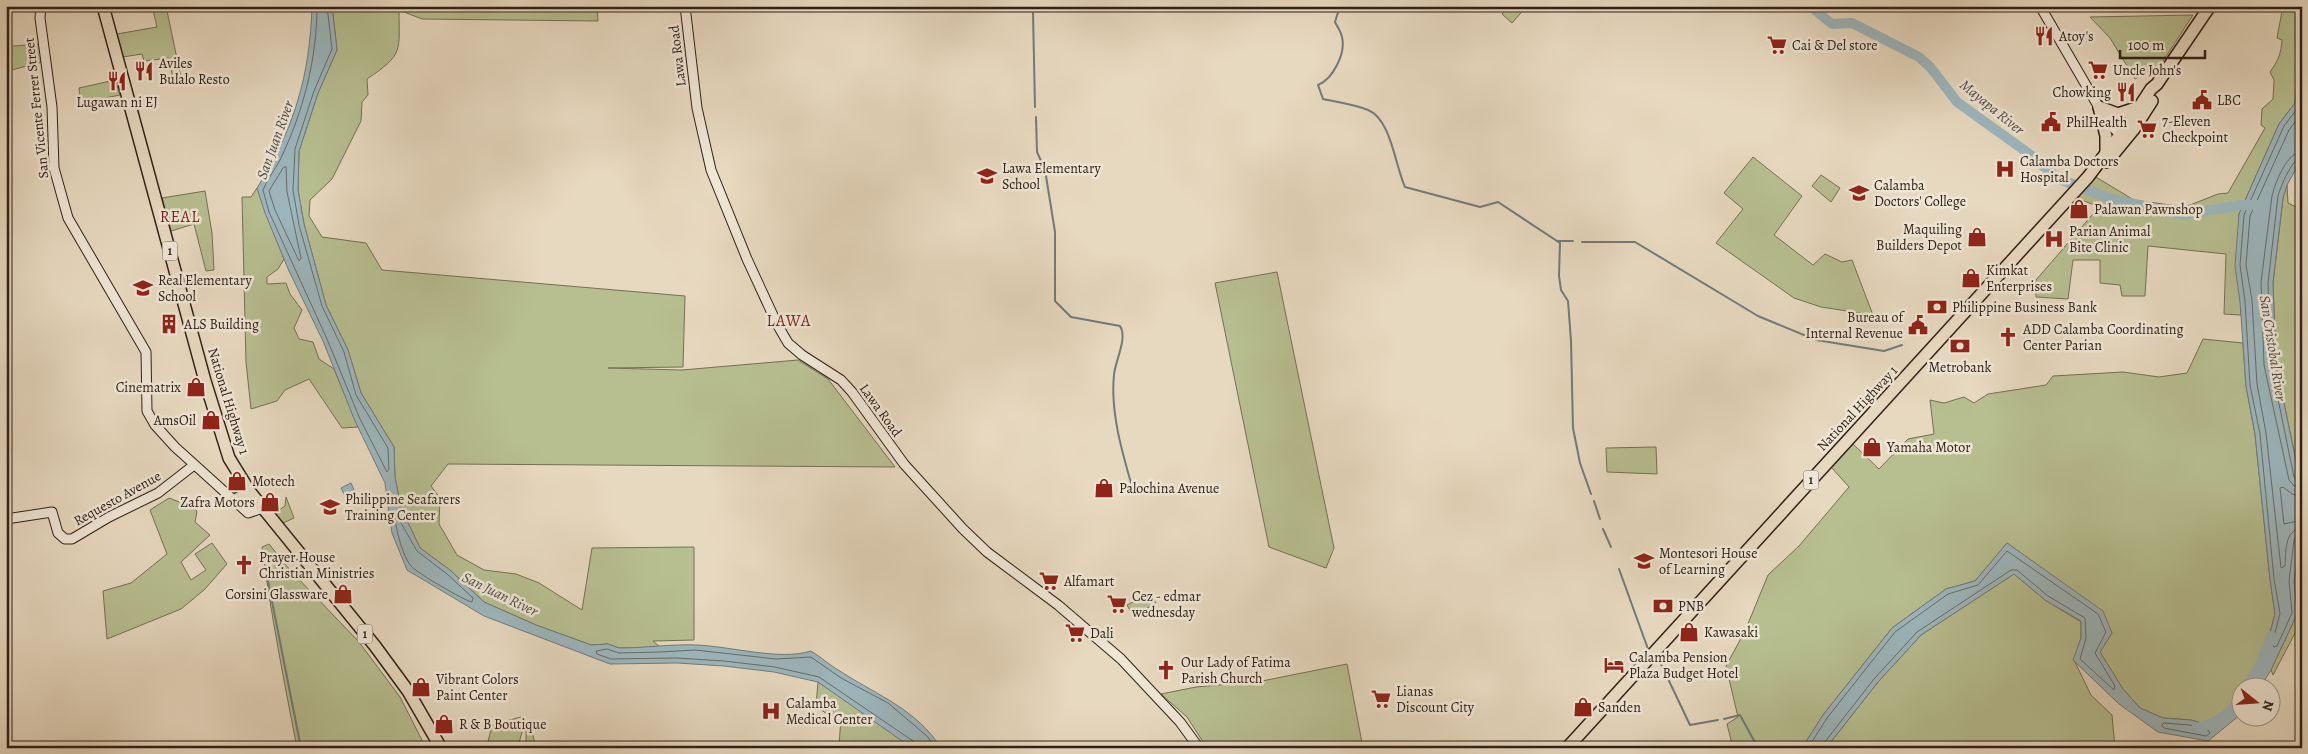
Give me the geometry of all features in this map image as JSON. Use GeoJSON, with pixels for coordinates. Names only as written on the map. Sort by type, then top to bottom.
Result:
{"type":"FeatureCollection","features":[{"type":"Feature","properties":{"kind":"highway","name":"National Highway 1"},"geometry":{"type":"LineString","coordinates":[[103,6],[219,429],[229,458],[250,492],[375,646],[408,691],[441,748]]}},
{"type":"Feature","properties":{"kind":"highway","name":"National Highway 1"},"geometry":{"type":"LineString","coordinates":[[1567,748],[2088,177],[2106,151],[2125,134],[2139,107],[2210,6]]}},
{"type":"Feature","properties":{"kind":"highway","name":"National Highway 1"},"geometry":{"type":"LineString","coordinates":[[2088,177],[2100,169],[2157,94],[2157,84]]}},
{"type":"Feature","properties":{"kind":"highway"},"geometry":{"type":"LineString","coordinates":[[2099,107],[2118,114],[2139,107]]}},
{"type":"Feature","properties":{"kind":"highway"},"geometry":{"type":"LineString","coordinates":[[2099,107],[2106,136],[2106,151]]}},
{"type":"Feature","properties":{"kind":"highway"},"geometry":{"type":"LineString","coordinates":[[233,501],[250,492]]}},
{"type":"Feature","properties":{"kind":"main road","name":"Lawa Road"},"geometry":{"type":"LineString","coordinates":[[685,6],[697,108],[711,170],[747,259],[777,324],[788,343],[841,380],[852,392],[904,464],[963,529],[987,552],[1058,605],[1121,660],[1180,722],[1199,748]]}},
{"type":"Feature","properties":{"kind":"main road"},"geometry":{"type":"LineString","coordinates":[[2040,6],[2110,126],[2125,134]]}},
{"type":"Feature","properties":{"kind":"main road","name":"San Vicente Ferrer Street"},"geometry":{"type":"LineString","coordinates":[[41,7],[40,18],[52,107],[54,168],[61,200],[68,218],[146,352],[147,411],[162,432],[233,501],[248,513],[263,508]]}},
{"type":"Feature","properties":{"kind":"main road","name":"Requesto Avenue"},"geometry":{"type":"LineString","coordinates":[[6,518],[52,512],[58,533],[65,539],[72,539],[109,516],[158,493],[194,465]]}},
{"type":"Feature","properties":{"kind":"green space"},"geometry":{"type":"Polygon","coordinates":[[[152,6],[166,6],[181,78],[173,79],[169,58],[144,61],[142,54],[123,57],[117,34],[157,27],[152,6]]]}},
{"type":"Feature","properties":{"kind":"green space"},"geometry":{"type":"Polygon","coordinates":[[[332,6],[597,6],[598,21],[422,19],[399,10],[399,44],[397,51],[388,64],[367,79],[368,95],[362,102],[361,121],[332,179],[310,200],[309,216],[322,237],[366,243],[382,270],[685,296],[683,367],[608,368],[682,370],[798,360],[828,379],[895,467],[448,464],[431,486],[440,498],[439,524],[457,555],[484,570],[516,574],[539,583],[582,610],[592,548],[694,547],[694,640],[653,641],[660,647],[619,648],[608,644],[591,645],[536,625],[484,602],[450,570],[420,548],[401,508],[395,477],[394,447],[361,393],[348,350],[326,305],[304,224],[298,190],[299,151],[318,93],[337,50],[332,6]]]}},
{"type":"Feature","properties":{"kind":"green space"},"geometry":{"type":"Polygon","coordinates":[[[1508,6],[1527,6],[1512,23],[1502,14],[1508,6]]]}},
{"type":"Feature","properties":{"kind":"green space"},"geometry":{"type":"Polygon","coordinates":[[[2283,6],[2302,6],[2302,45],[2295,103],[2279,124],[2239,214],[2241,315],[2224,314],[2226,254],[2148,246],[2145,296],[2122,296],[2120,285],[2100,283],[2100,260],[2073,260],[2068,299],[2036,297],[2036,280],[2099,207],[2077,198],[2096,177],[2134,200],[2185,207],[2218,194],[2228,193],[2265,128],[2261,125],[2262,109],[2273,99],[2274,80],[2270,72],[2277,61],[2281,49],[2282,40],[2277,38],[2283,6]]]}},
{"type":"Feature","properties":{"kind":"green space"},"geometry":{"type":"Polygon","coordinates":[[[2193,15],[2156,72],[2152,69],[2135,79],[2110,38],[2090,17],[2193,15]]]}},
{"type":"Feature","properties":{"kind":"green space"},"geometry":{"type":"Polygon","coordinates":[[[41,44],[42,62],[8,71],[6,49],[13,46],[41,44]]]}},
{"type":"Feature","properties":{"kind":"green space"},"geometry":{"type":"Polygon","coordinates":[[[115,80],[120,95],[81,103],[79,88],[115,80]]]}},
{"type":"Feature","properties":{"kind":"green space"},"geometry":{"type":"Polygon","coordinates":[[[1753,157],[1802,196],[1774,235],[1813,265],[1825,254],[1842,262],[1852,260],[1873,315],[1821,307],[1794,298],[1716,243],[1743,209],[1724,193],[1753,157]]]}},
{"type":"Feature","properties":{"kind":"green space"},"geometry":{"type":"Polygon","coordinates":[[[1821,175],[1840,188],[1831,202],[1812,186],[1821,175]]]}},
{"type":"Feature","properties":{"kind":"green space"},"geometry":{"type":"Polygon","coordinates":[[[2287,185],[2288,203],[2296,207],[2302,189],[2302,264],[2297,265],[2302,311],[2302,490],[2276,364],[2273,283],[2283,198],[2287,185]]]}},
{"type":"Feature","properties":{"kind":"green space"},"geometry":{"type":"Polygon","coordinates":[[[257,188],[284,259],[278,269],[267,277],[267,284],[286,283],[290,294],[302,310],[294,328],[299,339],[313,342],[319,359],[334,369],[358,427],[342,428],[309,379],[285,390],[277,401],[251,409],[246,362],[242,197],[251,197],[257,188]]]}},
{"type":"Feature","properties":{"kind":"green space"},"geometry":{"type":"Polygon","coordinates":[[[205,191],[212,233],[214,270],[206,271],[194,224],[171,231],[162,198],[205,191]]]}},
{"type":"Feature","properties":{"kind":"green space"},"geometry":{"type":"Polygon","coordinates":[[[1277,272],[1334,548],[1326,568],[1269,547],[1215,283],[1277,272]]]}},
{"type":"Feature","properties":{"kind":"green space"},"geometry":{"type":"Polygon","coordinates":[[[2203,339],[2243,343],[2246,386],[2255,434],[2275,614],[2260,671],[2256,676],[2230,676],[2230,711],[2223,718],[2212,726],[2191,720],[2163,718],[2140,708],[2123,689],[2100,652],[2112,633],[2054,577],[2007,543],[1975,581],[1946,589],[1892,628],[1823,715],[1802,748],[1733,748],[1727,724],[1738,717],[1726,666],[1745,631],[1768,575],[1799,546],[1849,487],[1831,467],[1852,443],[1879,469],[1908,439],[1934,434],[1930,400],[1944,403],[1964,397],[1974,403],[1988,394],[2046,385],[2053,376],[2123,372],[2159,377],[2187,373],[2203,339]]]}},
{"type":"Feature","properties":{"kind":"green space"},"geometry":{"type":"Polygon","coordinates":[[[1656,447],[1657,474],[1607,472],[1606,448],[1656,447]]]}},
{"type":"Feature","properties":{"kind":"green space"},"geometry":{"type":"Polygon","coordinates":[[[286,497],[294,518],[283,523],[270,508],[274,505],[279,510],[285,506],[286,497]]]}},
{"type":"Feature","properties":{"kind":"green space"},"geometry":{"type":"Polygon","coordinates":[[[169,498],[195,508],[197,512],[195,522],[210,535],[181,562],[191,580],[206,570],[195,554],[212,543],[227,564],[204,590],[181,609],[107,639],[103,591],[131,583],[167,554],[150,510],[169,498]]]}},
{"type":"Feature","properties":{"kind":"green space"},"geometry":{"type":"Polygon","coordinates":[[[2302,519],[2302,620],[2273,675],[2271,670],[2297,614],[2294,581],[2302,519]]]}},
{"type":"Feature","properties":{"kind":"green space"},"geometry":{"type":"Polygon","coordinates":[[[269,544],[290,570],[359,642],[400,697],[426,748],[297,748],[262,547],[269,544]]]}},
{"type":"Feature","properties":{"kind":"green space"},"geometry":{"type":"Polygon","coordinates":[[[2014,574],[2045,600],[2081,622],[2081,638],[2074,660],[2091,695],[2112,715],[2115,748],[1826,748],[1878,682],[1921,635],[2014,574]]]}},
{"type":"Feature","properties":{"kind":"green space"},"geometry":{"type":"Polygon","coordinates":[[[1150,593],[1156,603],[1133,616],[1127,605],[1150,593]]]}},
{"type":"Feature","properties":{"kind":"green space"},"geometry":{"type":"Polygon","coordinates":[[[1347,664],[1363,748],[1207,748],[1187,717],[1161,694],[1196,687],[1262,681],[1347,664]]]}},
{"type":"Feature","properties":{"kind":"green space"},"geometry":{"type":"Polygon","coordinates":[[[818,682],[912,748],[835,748],[839,746],[841,718],[831,717],[816,706],[818,682]]]}},
{"type":"Feature","properties":{"kind":"green space"},"geometry":{"type":"Polygon","coordinates":[[[521,717],[523,729],[518,746],[526,747],[526,727],[531,728],[536,747],[545,748],[485,748],[492,725],[521,717]]]}},
{"type":"Feature","properties":{"kind":"water"},"geometry":{"type":"Polygon","coordinates":[[[312,6],[332,6],[337,50],[318,93],[299,151],[298,190],[304,224],[326,305],[348,350],[361,393],[394,447],[395,477],[401,508],[420,548],[450,570],[484,602],[536,625],[591,645],[608,644],[619,648],[696,645],[770,654],[798,654],[811,651],[839,671],[897,705],[921,723],[941,748],[912,748],[818,682],[774,672],[724,666],[677,663],[610,664],[484,616],[407,570],[392,533],[385,483],[355,421],[323,341],[289,271],[265,213],[257,188],[281,145],[298,101],[308,56],[312,6]]]}},
{"type":"Feature","properties":{"kind":"water"},"geometry":{"type":"Polygon","coordinates":[[[2302,45],[2302,158],[2287,185],[2283,198],[2273,283],[2276,364],[2301,486],[2302,519],[2294,581],[2297,614],[2267,676],[2256,676],[2260,671],[2275,614],[2255,434],[2246,386],[2240,302],[2235,266],[2239,214],[2279,124],[2295,103],[2302,45]]]}},
{"type":"Feature","properties":{"kind":"water"},"geometry":{"type":"Polygon","coordinates":[[[351,483],[358,499],[349,504],[341,488],[351,483]]]}},
{"type":"Feature","properties":{"kind":"water"},"geometry":{"type":"Polygon","coordinates":[[[2007,543],[2103,611],[2112,633],[2100,652],[2123,689],[2140,708],[2163,718],[2191,720],[2212,726],[2230,713],[2230,723],[2208,741],[2158,732],[2119,704],[2073,660],[2081,638],[2081,621],[2045,600],[2014,574],[1921,635],[1878,682],[1826,748],[1802,748],[1823,715],[1892,628],[1946,589],[1975,581],[2007,543]]]}},
{"type":"Feature","properties":{"kind":"waterway"},"geometry":{"type":"LineString","coordinates":[[1340,6],[1335,22],[1342,37],[1342,50],[1337,65],[1329,77],[1318,85],[1323,99],[1357,106],[1376,115],[1387,133],[1405,187],[1480,207],[1498,202],[1560,243],[1559,276],[1561,290],[1568,301],[1571,341],[1573,428],[1580,463],[1591,494]]}},
{"type":"Feature","properties":{"kind":"waterway","name":"Mayapa River"},"geometry":{"type":"LineString","coordinates":[[1810,6],[1832,24],[1852,23],[1919,57],[1931,68],[1957,102],[2028,153],[2059,179],[2112,199],[2184,215],[2241,205],[2257,205]]}},
{"type":"Feature","properties":{"kind":"waterway"},"geometry":{"type":"LineString","coordinates":[[1033,13],[1035,107]]}},
{"type":"Feature","properties":{"kind":"waterway"},"geometry":{"type":"LineString","coordinates":[[1036,117],[1037,152],[1042,163]]}},
{"type":"Feature","properties":{"kind":"waterway"},"geometry":{"type":"LineString","coordinates":[[1046,176],[1055,232],[1055,301],[1071,317],[1120,326],[1122,331],[1122,343],[1114,375],[1114,404],[1118,434],[1133,490]]}},
{"type":"Feature","properties":{"kind":"waterway"},"geometry":{"type":"LineString","coordinates":[[1557,241],[1573,241]]}},
{"type":"Feature","properties":{"kind":"waterway"},"geometry":{"type":"LineString","coordinates":[[1582,242],[1635,242],[1758,316],[1816,340],[1884,351],[1902,345]]}},
{"type":"Feature","properties":{"kind":"waterway"},"geometry":{"type":"LineString","coordinates":[[1594,501],[1600,519]]}},
{"type":"Feature","properties":{"kind":"waterway"},"geometry":{"type":"LineString","coordinates":[[1603,529],[1611,547]]}},
{"type":"Feature","properties":{"kind":"waterway"},"geometry":{"type":"LineString","coordinates":[[265,566],[301,748]]}},
{"type":"Feature","properties":{"kind":"waterway"},"geometry":{"type":"LineString","coordinates":[[1619,569],[1648,649]]}},
{"type":"Feature","properties":{"kind":"waterway","name":"San Cristobal River"},"geometry":{"type":"LineString","coordinates":[[2253,676],[2261,663],[2271,636]]}},
{"type":"Feature","properties":{"kind":"waterway"},"geometry":{"type":"LineString","coordinates":[[1660,662],[1690,725],[1718,720]]}},
{"type":"Feature","properties":{"kind":"waterway","name":"San Cristobal River"},"geometry":{"type":"LineString","coordinates":[[2196,728],[2210,724],[2230,711]]}},
{"type":"Feature","properties":{"kind":"waterway"},"geometry":{"type":"LineString","coordinates":[[1724,719],[1740,715],[1758,748]]}},
{"type":"Feature","properties":{"kind":"place","name":"Atoy's"},"geometry":{"type":"Point","coordinates":[2044,36]}},
{"type":"Feature","properties":{"kind":"place","name":"Cai & Del store"},"geometry":{"type":"Point","coordinates":[1777,45]}},
{"type":"Feature","properties":{"kind":"place","name":"Uncle John's"},"geometry":{"type":"Point","coordinates":[2098,70]}},
{"type":"Feature","properties":{"kind":"place","name":"Aviles Bulalo Resto"},"geometry":{"type":"Point","coordinates":[144,71]}},
{"type":"Feature","properties":{"kind":"place","name":"Lugawan ni EJ"},"geometry":{"type":"Point","coordinates":[117,81]}},
{"type":"Feature","properties":{"kind":"place","name":"Chowking"},"geometry":{"type":"Point","coordinates":[2126,92]}},
{"type":"Feature","properties":{"kind":"place","name":"LBC"},"geometry":{"type":"Point","coordinates":[2202,100]}},
{"type":"Feature","properties":{"kind":"place","name":"PhilHealth"},"geometry":{"type":"Point","coordinates":[2051,122]}},
{"type":"Feature","properties":{"kind":"place","name":"7-Eleven Checkpoint"},"geometry":{"type":"Point","coordinates":[2147,129]}},
{"type":"Feature","properties":{"kind":"place","name":"Calamba Doctors Hospital"},"geometry":{"type":"Point","coordinates":[2005,169]}},
{"type":"Feature","properties":{"kind":"place","name":"Lawa Elementary School"},"geometry":{"type":"Point","coordinates":[987,176]}},
{"type":"Feature","properties":{"kind":"place","name":"Calamba Doctors' College"},"geometry":{"type":"Point","coordinates":[1859,193]}},
{"type":"Feature","properties":{"kind":"place","name":"Palawan Pawnshop"},"geometry":{"type":"Point","coordinates":[2079,209]}},
{"type":"Feature","properties":{"kind":"place","name":"Maquiling Builders Depot"},"geometry":{"type":"Point","coordinates":[1977,237]}},
{"type":"Feature","properties":{"kind":"place","name":"Parian Animal Bite Clinic"},"geometry":{"type":"Point","coordinates":[2054,239]}},
{"type":"Feature","properties":{"kind":"place","name":"Kimkat Enterprises"},"geometry":{"type":"Point","coordinates":[1971,278]}},
{"type":"Feature","properties":{"kind":"place","name":"Real Elementary School"},"geometry":{"type":"Point","coordinates":[143,288]}},
{"type":"Feature","properties":{"kind":"place","name":"Philippine Business Bank"},"geometry":{"type":"Point","coordinates":[1937,307]}},
{"type":"Feature","properties":{"kind":"place","name":"ALS Building"},"geometry":{"type":"Point","coordinates":[169,324]}},
{"type":"Feature","properties":{"kind":"place","name":"Bureau of Internal Revenue"},"geometry":{"type":"Point","coordinates":[1918,325]}},
{"type":"Feature","properties":{"kind":"place","name":"ADD Calamba Coordinating Center Parian"},"geometry":{"type":"Point","coordinates":[2008,337]}},
{"type":"Feature","properties":{"kind":"place","name":"Metrobank"},"geometry":{"type":"Point","coordinates":[1960,346]}},
{"type":"Feature","properties":{"kind":"place","name":"Cinematrix"},"geometry":{"type":"Point","coordinates":[196,387]}},
{"type":"Feature","properties":{"kind":"place","name":"AmsOil"},"geometry":{"type":"Point","coordinates":[211,420]}},
{"type":"Feature","properties":{"kind":"place","name":"Yamaha Motor"},"geometry":{"type":"Point","coordinates":[1872,447]}},
{"type":"Feature","properties":{"kind":"place","name":"Motech"},"geometry":{"type":"Point","coordinates":[237,481]}},
{"type":"Feature","properties":{"kind":"place","name":"Palochina Avenue"},"geometry":{"type":"Point","coordinates":[1104,488]}},
{"type":"Feature","properties":{"kind":"place","name":"Zafra Motors"},"geometry":{"type":"Point","coordinates":[270,502]}},
{"type":"Feature","properties":{"kind":"place","name":"Philippine Seafarers Training Center"},"geometry":{"type":"Point","coordinates":[330,507]}},
{"type":"Feature","properties":{"kind":"place","name":"Montesori House of Learning"},"geometry":{"type":"Point","coordinates":[1644,561]}},
{"type":"Feature","properties":{"kind":"place","name":"Prayer House Christian Ministries"},"geometry":{"type":"Point","coordinates":[244,565]}},
{"type":"Feature","properties":{"kind":"place","name":"Alfamart"},"geometry":{"type":"Point","coordinates":[1049,581]}},
{"type":"Feature","properties":{"kind":"place","name":"Corsini Glassware"},"geometry":{"type":"Point","coordinates":[343,594]}},
{"type":"Feature","properties":{"kind":"place","name":"Cez - edmar wednesday"},"geometry":{"type":"Point","coordinates":[1117,604]}},
{"type":"Feature","properties":{"kind":"place","name":"PNB"},"geometry":{"type":"Point","coordinates":[1663,606]}},
{"type":"Feature","properties":{"kind":"place","name":"Kawasaki"},"geometry":{"type":"Point","coordinates":[1689,632]}},
{"type":"Feature","properties":{"kind":"place","name":"Dali"},"geometry":{"type":"Point","coordinates":[1075,633]}},
{"type":"Feature","properties":{"kind":"place","name":"Calamba Pension Plaza Budget Hotel"},"geometry":{"type":"Point","coordinates":[1614,665]}},
{"type":"Feature","properties":{"kind":"place","name":"Our Lady of Fatima Parish Church"},"geometry":{"type":"Point","coordinates":[1166,670]}},
{"type":"Feature","properties":{"kind":"place","name":"Vibrant Colors Paint Center"},"geometry":{"type":"Point","coordinates":[421,687]}},
{"type":"Feature","properties":{"kind":"place","name":"Lianas Discount City"},"geometry":{"type":"Point","coordinates":[1381,699]}},
{"type":"Feature","properties":{"kind":"place","name":"Sanden"},"geometry":{"type":"Point","coordinates":[1583,707]}},
{"type":"Feature","properties":{"kind":"place","name":"Calamba Medical Center"},"geometry":{"type":"Point","coordinates":[771,711]}},
{"type":"Feature","properties":{"kind":"place","name":"R & B Boutique"},"geometry":{"type":"Point","coordinates":[444,724]}},
{"type":"Feature","properties":{"kind":"district","name":"REAL"},"geometry":{"type":"Point","coordinates":[180,216]}},
{"type":"Feature","properties":{"kind":"district","name":"LAWA"},"geometry":{"type":"Point","coordinates":[789,320]}},
{"type":"Feature","properties":{"kind":"water label","name":"San Juan River"},"geometry":{"type":"Point","coordinates":[275,140]}},
{"type":"Feature","properties":{"kind":"water label","name":"San Juan River"},"geometry":{"type":"Point","coordinates":[500,594]}}]}
